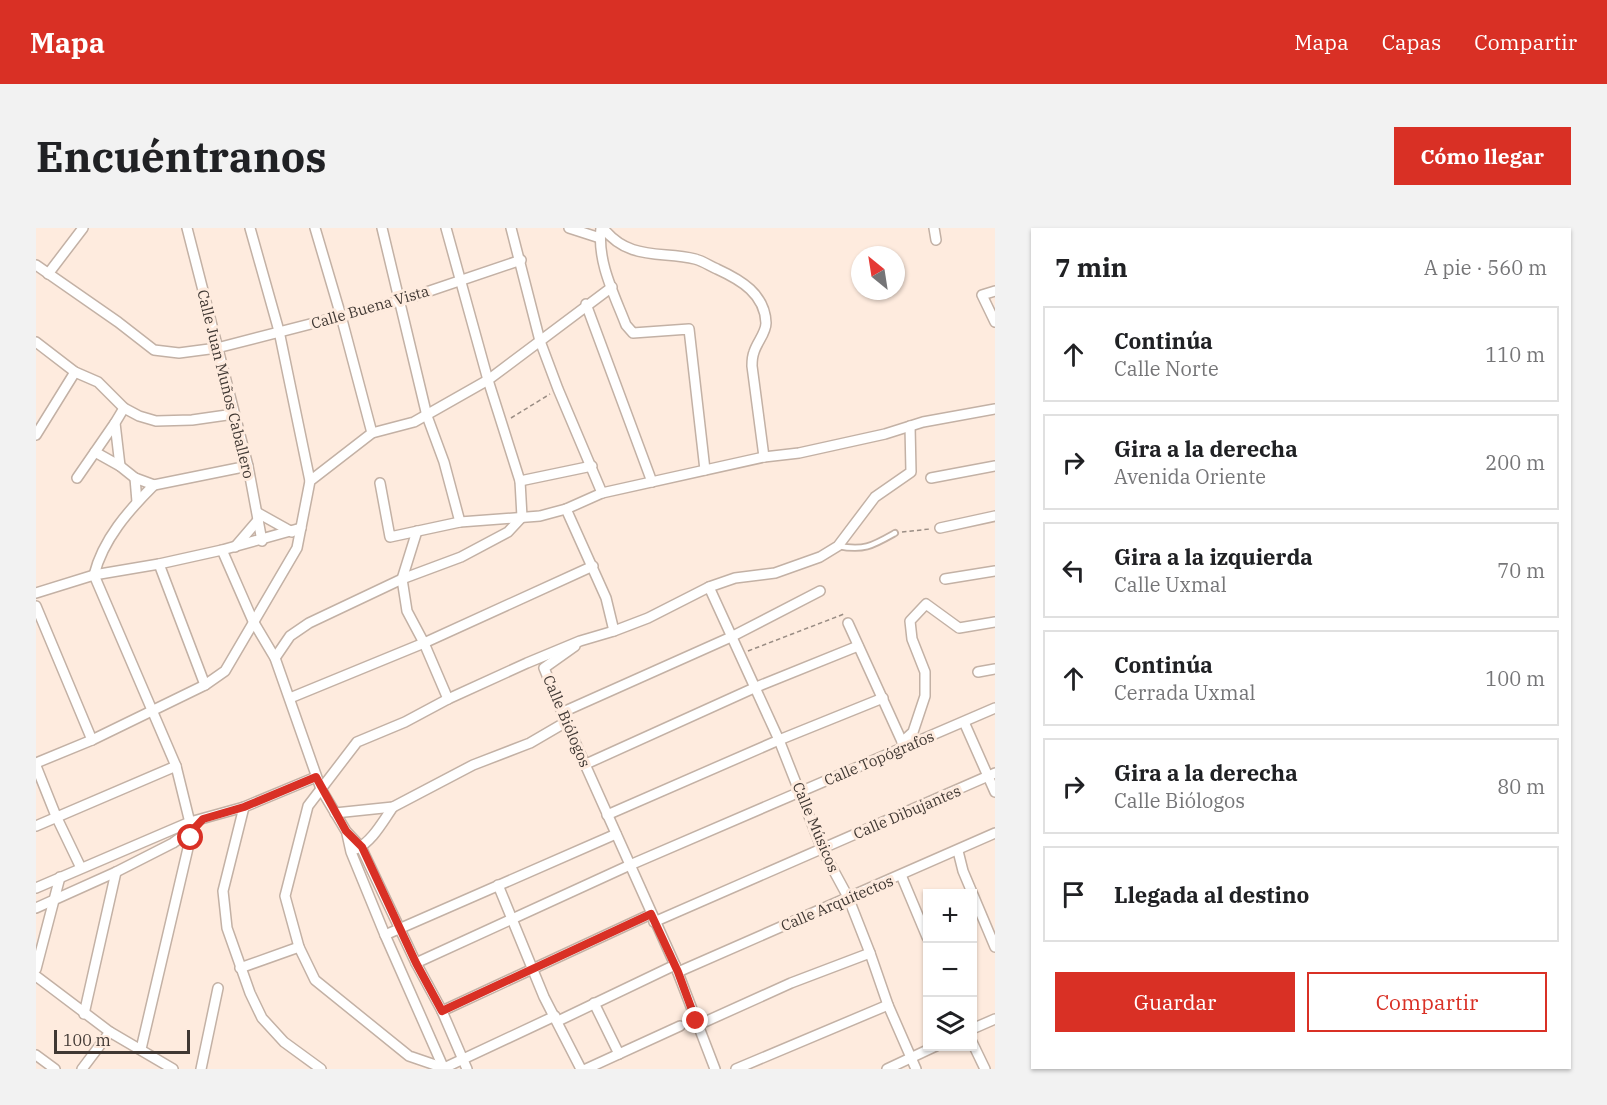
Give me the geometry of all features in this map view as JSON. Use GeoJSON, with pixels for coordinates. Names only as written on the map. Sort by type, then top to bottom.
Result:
{"type":"FeatureCollection","features":[{"type":"Feature","properties":{"kind":"street"},"geometry":{"type":"LineString","coordinates":[[48,274],[83,228]]}},
{"type":"Feature","properties":{"kind":"street","name":"Calle Juan Muños Caballero"},"geometry":{"type":"LineString","coordinates":[[188,228],[248,466],[262,541]]}},
{"type":"Feature","properties":{"kind":"street"},"geometry":{"type":"LineString","coordinates":[[81,868],[56,816],[36,764],[92,740],[205,685],[225,671],[297,548],[296,530],[310,482],[279,331],[250,228]]}},
{"type":"Feature","properties":{"kind":"street"},"geometry":{"type":"LineString","coordinates":[[315,228],[372,433]]}},
{"type":"Feature","properties":{"kind":"street"},"geometry":{"type":"LineString","coordinates":[[382,228],[426,411],[444,462],[460,522]]}},
{"type":"Feature","properties":{"kind":"street"},"geometry":{"type":"LineString","coordinates":[[275,658],[290,636],[309,623],[402,579],[461,557],[508,532],[522,517],[520,481],[488,380],[446,228]]}},
{"type":"Feature","properties":{"kind":"street"},"geometry":{"type":"LineString","coordinates":[[511,228],[540,341],[602,493]]}},
{"type":"Feature","properties":{"kind":"street"},"geometry":{"type":"LineString","coordinates":[[569,228],[601,231],[630,249],[655,256],[696,260],[729,274],[748,286],[765,308],[766,326],[754,352],[752,366],[764,457]]}},
{"type":"Feature","properties":{"kind":"street"},"geometry":{"type":"LineString","coordinates":[[934,228],[936,240]]}},
{"type":"Feature","properties":{"kind":"street"},"geometry":{"type":"LineString","coordinates":[[601,231],[602,259],[626,325],[633,333],[689,329],[705,470]]}},
{"type":"Feature","properties":{"kind":"street","name":"Calle Buena Vista"},"geometry":{"type":"LineString","coordinates":[[36,265],[154,350],[179,353],[217,348],[400,301],[521,260]]}},
{"type":"Feature","properties":{"kind":"street"},"geometry":{"type":"LineString","coordinates":[[310,482],[372,433],[414,422],[426,411],[488,380],[612,286]]}},
{"type":"Feature","properties":{"kind":"street"},"geometry":{"type":"LineString","coordinates":[[995,291],[982,295],[995,322]]}},
{"type":"Feature","properties":{"kind":"street"},"geometry":{"type":"LineString","coordinates":[[586,304],[652,482]]}},
{"type":"Feature","properties":{"kind":"street"},"geometry":{"type":"LineString","coordinates":[[36,342],[75,372],[98,382],[124,408],[139,416],[156,421],[192,420],[234,414]]}},
{"type":"Feature","properties":{"kind":"street"},"geometry":{"type":"LineString","coordinates":[[36,435],[75,372]]}},
{"type":"Feature","properties":{"kind":"street"},"geometry":{"type":"LineString","coordinates":[[77,478],[124,408]]}},
{"type":"Feature","properties":{"kind":"street"},"geometry":{"type":"LineString","coordinates":[[380,483],[390,537],[460,522],[540,516],[566,509],[602,493],[764,457],[799,453],[885,434],[923,422],[995,409]]}},
{"type":"Feature","properties":{"kind":"street"},"geometry":{"type":"LineString","coordinates":[[115,423],[120,466]]}},
{"type":"Feature","properties":{"kind":"street"},"geometry":{"type":"LineString","coordinates":[[838,546],[875,497],[911,472],[910,426]]}},
{"type":"Feature","properties":{"kind":"street"},"geometry":{"type":"LineString","coordinates":[[95,452],[120,466],[135,478],[154,484],[248,466]]}},
{"type":"Feature","properties":{"kind":"street"},"geometry":{"type":"LineString","coordinates":[[520,481],[592,466]]}},
{"type":"Feature","properties":{"kind":"street"},"geometry":{"type":"LineString","coordinates":[[931,478],[995,466]]}},
{"type":"Feature","properties":{"kind":"street"},"geometry":{"type":"LineString","coordinates":[[135,478],[137,502]]}},
{"type":"Feature","properties":{"kind":"street"},"geometry":{"type":"LineString","coordinates":[[141,1049],[191,826],[176,766],[94,574],[98,558],[111,535],[154,484]]}},
{"type":"Feature","properties":{"kind":"street"},"geometry":{"type":"LineString","coordinates":[[566,509],[606,598],[614,631]]}},
{"type":"Feature","properties":{"kind":"street"},"geometry":{"type":"LineString","coordinates":[[235,547],[258,516],[296,530]]}},
{"type":"Feature","properties":{"kind":"street"},"geometry":{"type":"LineString","coordinates":[[940,528],[995,516]]}},
{"type":"Feature","properties":{"kind":"street"},"geometry":{"type":"LineString","coordinates":[[36,593],[94,574],[159,564],[262,541],[296,530]]}},
{"type":"Feature","properties":{"kind":"street"},"geometry":{"type":"LineString","coordinates":[[417,531],[402,579],[407,611],[424,643],[448,699]]}},
{"type":"Feature","properties":{"kind":"street","name":"Calle Biólogos"},"geometry":{"type":"LineString","coordinates":[[715,1069],[677,969],[544,668],[572,650],[580,641],[648,618],[709,587],[735,578],[775,573],[820,557],[838,546]]}},
{"type":"Feature","properties":{"kind":"street"},"geometry":{"type":"LineString","coordinates":[[222,550],[253,621],[275,658],[321,789],[346,831],[362,847],[416,963],[442,1011],[467,1069]]}},
{"type":"Feature","properties":{"kind":"street"},"geometry":{"type":"LineString","coordinates":[[159,564],[205,685]]}},
{"type":"Feature","properties":{"kind":"street"},"geometry":{"type":"LineString","coordinates":[[290,698],[424,643],[593,566]]}},
{"type":"Feature","properties":{"kind":"street"},"geometry":{"type":"LineString","coordinates":[[945,579],[995,572]]}},
{"type":"Feature","properties":{"kind":"street","name":"Calle Músicos"},"geometry":{"type":"LineString","coordinates":[[709,587],[779,740],[822,849],[848,897],[888,1005],[916,1069]]}},
{"type":"Feature","properties":{"kind":"street"},"geometry":{"type":"LineString","coordinates":[[563,712],[731,637],[820,591]]}},
{"type":"Feature","properties":{"kind":"street"},"geometry":{"type":"LineString","coordinates":[[846,618],[903,745],[913,732],[925,696],[925,672],[912,639],[910,621],[926,604],[959,628],[995,622]]}},
{"type":"Feature","properties":{"kind":"street"},"geometry":{"type":"LineString","coordinates":[[36,606],[92,740]]}},
{"type":"Feature","properties":{"kind":"street"},"geometry":{"type":"LineString","coordinates":[[439,1068],[409,1056],[315,980],[299,947],[285,896],[308,806],[357,742],[580,641]]}},
{"type":"Feature","properties":{"kind":"street"},"geometry":{"type":"LineString","coordinates":[[586,764],[754,688],[858,646]]}},
{"type":"Feature","properties":{"kind":"street"},"geometry":{"type":"LineString","coordinates":[[978,672],[995,669]]}},
{"type":"Feature","properties":{"kind":"street"},"geometry":{"type":"LineString","coordinates":[[607,815],[779,740],[883,698]]}},
{"type":"Feature","properties":{"kind":"street","name":"Calle Topógrafos"},"geometry":{"type":"LineString","coordinates":[[416,963],[630,865],[801,792],[903,745],[995,708]]}},
{"type":"Feature","properties":{"kind":"street"},"geometry":{"type":"LineString","coordinates":[[335,813],[393,807],[473,765],[530,743],[566,722]]}},
{"type":"Feature","properties":{"kind":"street"},"geometry":{"type":"LineString","coordinates":[[964,722],[991,775],[995,792]]}},
{"type":"Feature","properties":{"kind":"street"},"geometry":{"type":"LineString","coordinates":[[36,826],[176,766]]}},
{"type":"Feature","properties":{"kind":"street","name":"Calle Dibujantes"},"geometry":{"type":"LineString","coordinates":[[442,1011],[533,969],[822,849],[991,775]]}},
{"type":"Feature","properties":{"kind":"street"},"geometry":{"type":"LineString","coordinates":[[36,908],[116,872],[203,819],[244,807],[316,777]]}},
{"type":"Feature","properties":{"kind":"street"},"geometry":{"type":"LineString","coordinates":[[244,807],[223,891],[227,928],[249,993],[262,1018],[284,1042],[321,1069]]}},
{"type":"Feature","properties":{"kind":"street"},"geometry":{"type":"LineString","coordinates":[[351,852],[362,847],[393,807]]}},
{"type":"Feature","properties":{"kind":"street"},"geometry":{"type":"LineString","coordinates":[[36,888],[81,868],[191,826]]}},
{"type":"Feature","properties":{"kind":"street"},"geometry":{"type":"LineString","coordinates":[[346,831],[351,852],[439,1068]]}},
{"type":"Feature","properties":{"kind":"street","name":"Calle Arquitectos"},"geometry":{"type":"LineString","coordinates":[[439,1068],[901,875],[995,833]]}},
{"type":"Feature","properties":{"kind":"street"},"geometry":{"type":"LineString","coordinates":[[384,935],[616,834]]}},
{"type":"Feature","properties":{"kind":"street"},"geometry":{"type":"LineString","coordinates":[[958,850],[963,871],[995,947]]}},
{"type":"Feature","properties":{"kind":"street"},"geometry":{"type":"LineString","coordinates":[[84,1014],[116,872]]}},
{"type":"Feature","properties":{"kind":"street"},"geometry":{"type":"LineString","coordinates":[[901,875],[923,927]]}},
{"type":"Feature","properties":{"kind":"street"},"geometry":{"type":"LineString","coordinates":[[36,969],[60,877]]}},
{"type":"Feature","properties":{"kind":"street"},"geometry":{"type":"LineString","coordinates":[[498,885],[544,997],[581,1069]]}},
{"type":"Feature","properties":{"kind":"street"},"geometry":{"type":"LineString","coordinates":[[984,921],[995,925]]}},
{"type":"Feature","properties":{"kind":"street"},"geometry":{"type":"LineString","coordinates":[[240,968],[299,947]]}},
{"type":"Feature","properties":{"kind":"street"},"geometry":{"type":"LineString","coordinates":[[698,1025],[791,982],[870,953]]}},
{"type":"Feature","properties":{"kind":"street"},"geometry":{"type":"LineString","coordinates":[[36,976],[110,1032],[173,1069]]}},
{"type":"Feature","properties":{"kind":"street"},"geometry":{"type":"LineString","coordinates":[[201,1069],[218,987]]}},
{"type":"Feature","properties":{"kind":"street"},"geometry":{"type":"LineString","coordinates":[[594,1003],[619,1054]]}},
{"type":"Feature","properties":{"kind":"street"},"geometry":{"type":"LineString","coordinates":[[736,1069],[888,1005]]}},
{"type":"Feature","properties":{"kind":"street"},"geometry":{"type":"LineString","coordinates":[[977,1027],[995,1018]]}},
{"type":"Feature","properties":{"kind":"street"},"geometry":{"type":"LineString","coordinates":[[586,1069],[680,1026]]}},
{"type":"Feature","properties":{"kind":"street"},"geometry":{"type":"LineString","coordinates":[[82,1069],[110,1032]]}},
{"type":"Feature","properties":{"kind":"street"},"geometry":{"type":"LineString","coordinates":[[887,1069],[928,1051]]}},
{"type":"Feature","properties":{"kind":"street"},"geometry":{"type":"LineString","coordinates":[[976,1051],[985,1069]]}},
{"type":"Feature","properties":{"kind":"street"},"geometry":{"type":"LineString","coordinates":[[36,1055],[55,1069]]}},
{"type":"Feature","properties":{"kind":"lane"},"geometry":{"type":"LineString","coordinates":[[838,546],[855,549],[870,547],[895,533]]}},
{"type":"Feature","properties":{"kind":"path"},"geometry":{"type":"LineString","coordinates":[[502,424],[558,389]]}},
{"type":"Feature","properties":{"kind":"path"},"geometry":{"type":"LineString","coordinates":[[895,533],[940,528]]}},
{"type":"Feature","properties":{"kind":"path"},"geometry":{"type":"LineString","coordinates":[[740,654],[846,618]]}},
{"type":"Feature","properties":{"kind":"route"},"geometry":{"type":"LineString","coordinates":[[191,838],[192,831],[203,819],[244,807],[316,777],[346,831],[362,847],[416,963],[442,1011],[651,914],[678,972],[696,1021]]}}]}
